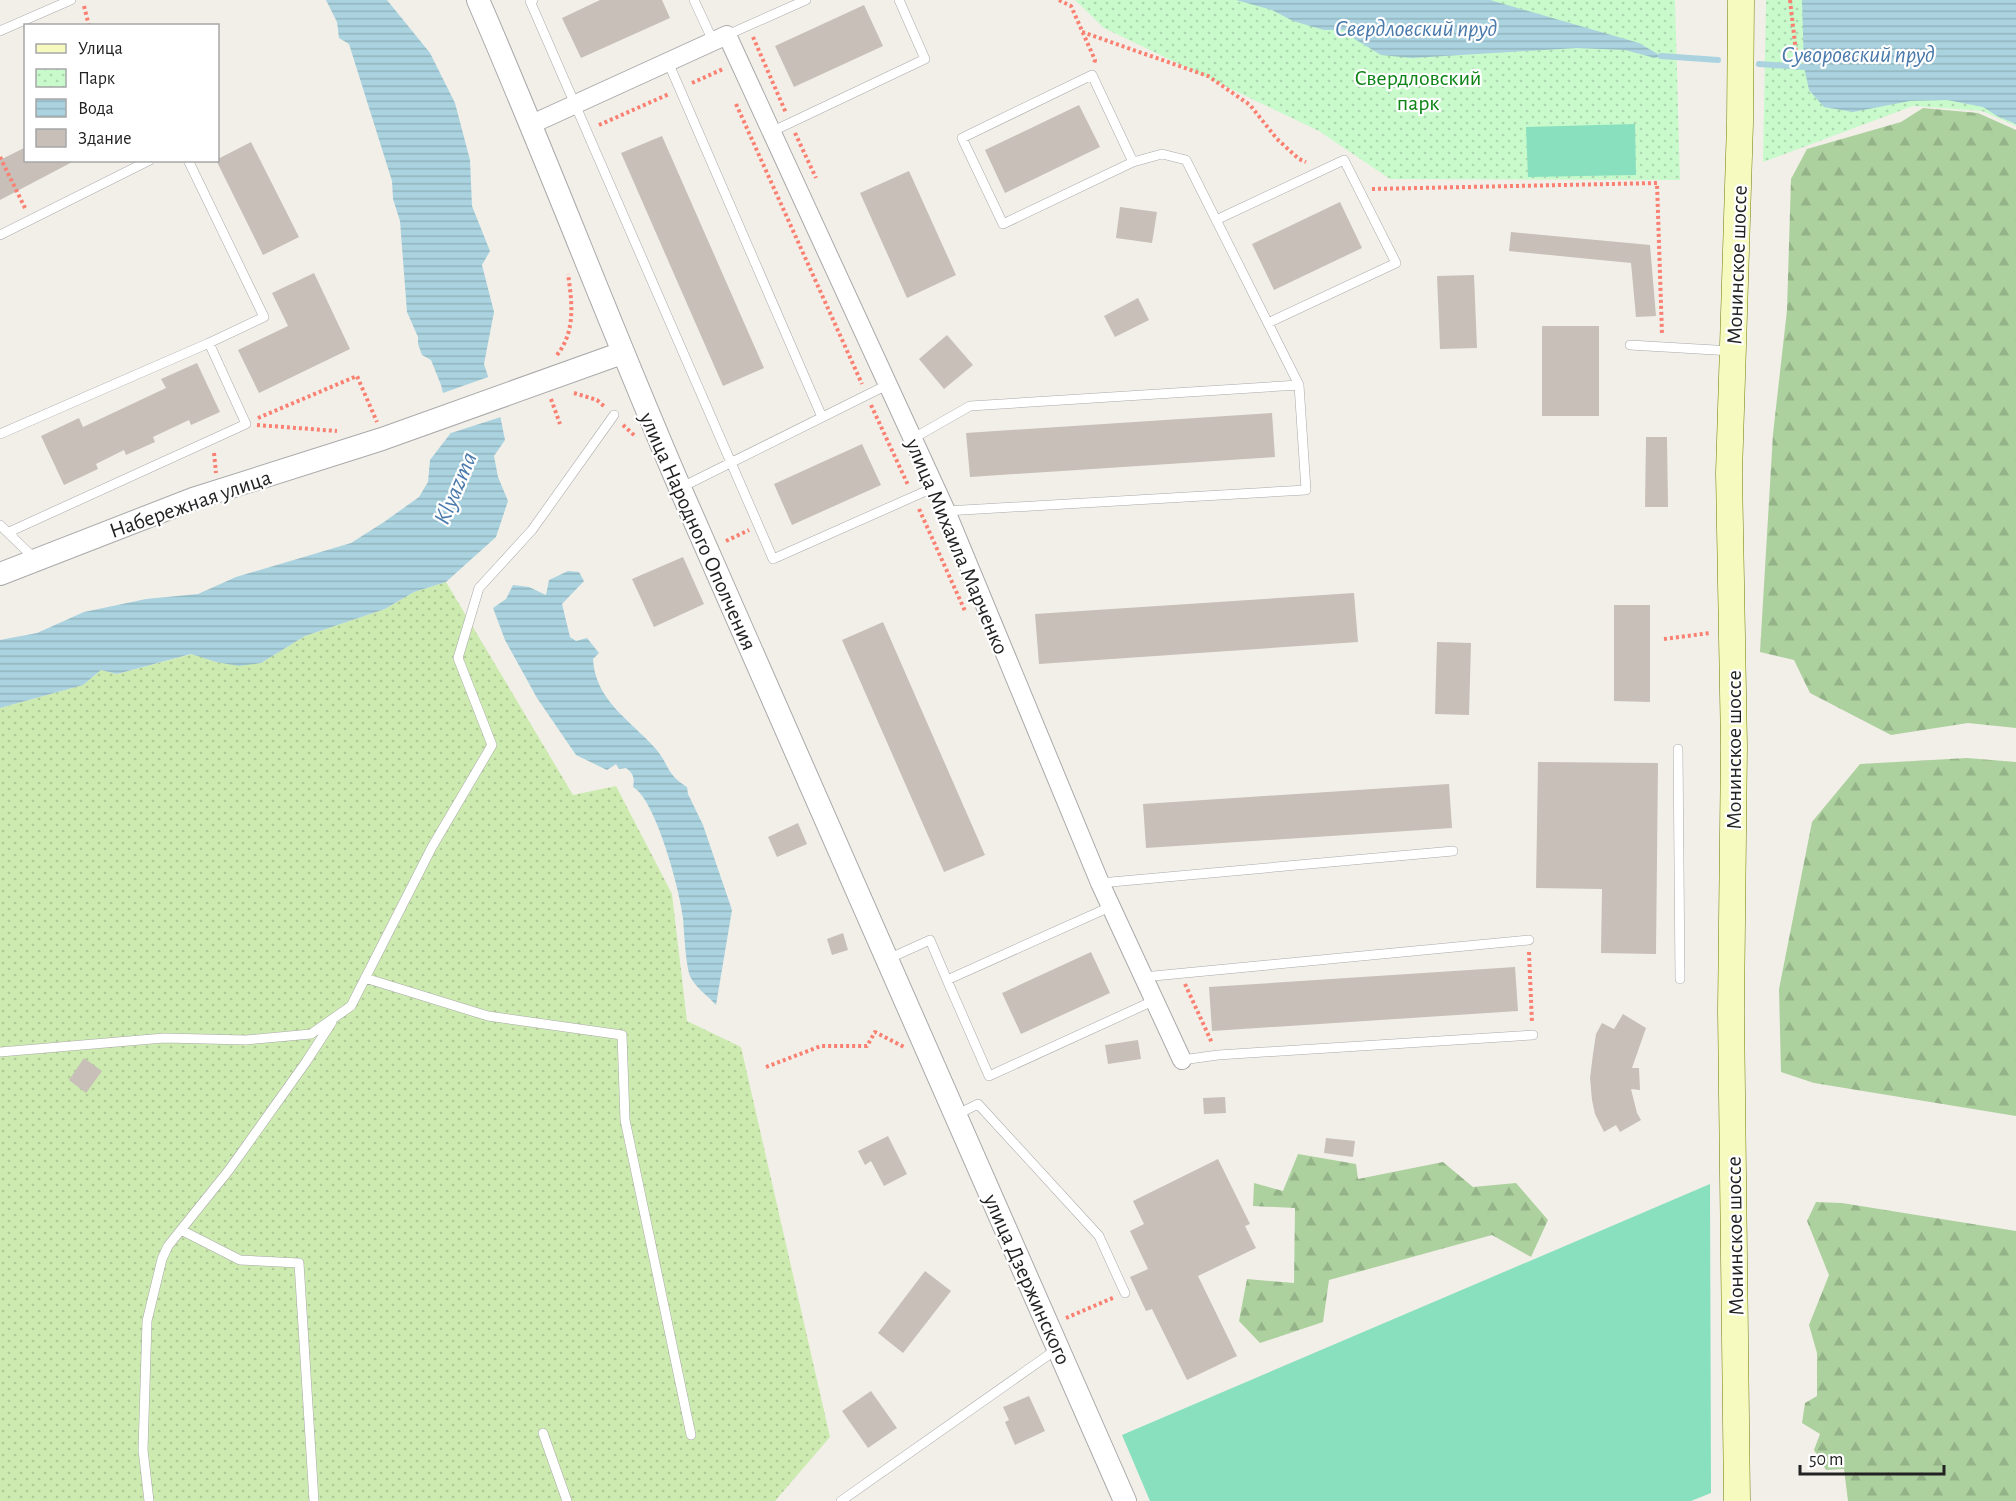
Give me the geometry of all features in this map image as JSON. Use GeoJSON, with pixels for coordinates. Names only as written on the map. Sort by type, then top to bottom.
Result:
{"type":"FeatureCollection","features":[{"type":"Feature","properties":{"kind":"main road","name":"Монинское шоссе"},"geometry":{"type":"LineString","coordinates":[[1737,1501],[1731,1011],[1734,746],[1729,473],[1740,123],[1741,0]]}},
{"type":"Feature","properties":{"kind":"street","name":"улица Народного Ополчения"},"geometry":{"type":"LineString","coordinates":[[478,0],[532,124],[622,353],[931,1057]]}},
{"type":"Feature","properties":{"kind":"street"},"geometry":{"type":"LineString","coordinates":[[532,124],[720,38]]}},
{"type":"Feature","properties":{"kind":"street","name":"улица Михаила Марченко"},"geometry":{"type":"LineString","coordinates":[[720,38],[771,132],[946,511],[1100,883],[1182,1060]]}},
{"type":"Feature","properties":{"kind":"street","name":"Набережная улица"},"geometry":{"type":"LineString","coordinates":[[0,574],[193,499],[380,432],[547,386],[622,353]]}},
{"type":"Feature","properties":{"kind":"street","name":"улица Дзержинского"},"geometry":{"type":"LineString","coordinates":[[931,1057],[1125,1501]]}},
{"type":"Feature","properties":{"kind":"lane"},"geometry":{"type":"LineString","coordinates":[[0,31],[70,0]]}},
{"type":"Feature","properties":{"kind":"lane"},"geometry":{"type":"LineString","coordinates":[[533,0],[531,1],[575,104],[773,559],[935,487]]}},
{"type":"Feature","properties":{"kind":"lane"},"geometry":{"type":"LineString","coordinates":[[693,0],[720,38],[806,0]]}},
{"type":"Feature","properties":{"kind":"lane"},"geometry":{"type":"LineString","coordinates":[[771,132],[925,59],[899,0]]}},
{"type":"Feature","properties":{"kind":"lane"},"geometry":{"type":"LineString","coordinates":[[668,62],[822,417]]}},
{"type":"Feature","properties":{"kind":"lane"},"geometry":{"type":"LineString","coordinates":[[946,511],[1306,490],[1299,385],[1186,160],[1162,154],[1133,162],[1003,224],[962,138],[1092,75],[1133,162]]}},
{"type":"Feature","properties":{"kind":"lane"},"geometry":{"type":"LineString","coordinates":[[1216,220],[1344,160],[1359,189],[1396,263],[1268,323]]}},
{"type":"Feature","properties":{"kind":"lane"},"geometry":{"type":"LineString","coordinates":[[0,234],[146,162]]}},
{"type":"Feature","properties":{"kind":"lane"},"geometry":{"type":"LineString","coordinates":[[0,434],[264,317],[190,162]]}},
{"type":"Feature","properties":{"kind":"lane"},"geometry":{"type":"LineString","coordinates":[[9,532],[246,424],[209,343]]}},
{"type":"Feature","properties":{"kind":"lane"},"geometry":{"type":"LineString","coordinates":[[1630,345],[1732,351]]}},
{"type":"Feature","properties":{"kind":"lane"},"geometry":{"type":"LineString","coordinates":[[680,488],[887,384]]}},
{"type":"Feature","properties":{"kind":"lane"},"geometry":{"type":"LineString","coordinates":[[912,439],[970,406],[1299,385]]}},
{"type":"Feature","properties":{"kind":"lane"},"geometry":{"type":"LineString","coordinates":[[0,1052],[164,1038],[246,1040],[312,1034],[351,1006],[432,847],[492,745],[458,658],[479,588],[532,530],[614,415]]}},
{"type":"Feature","properties":{"kind":"lane"},"geometry":{"type":"LineString","coordinates":[[0,525],[36,559]]}},
{"type":"Feature","properties":{"kind":"lane"},"geometry":{"type":"LineString","coordinates":[[1678,749],[1680,979]]}},
{"type":"Feature","properties":{"kind":"lane"},"geometry":{"type":"LineString","coordinates":[[1100,883],[1453,851]]}},
{"type":"Feature","properties":{"kind":"lane"},"geometry":{"type":"LineString","coordinates":[[947,980],[1112,906]]}},
{"type":"Feature","properties":{"kind":"lane"},"geometry":{"type":"LineString","coordinates":[[888,959],[930,940],[989,1076],[1153,1001]]}},
{"type":"Feature","properties":{"kind":"lane"},"geometry":{"type":"LineString","coordinates":[[1143,977],[1528,940]]}},
{"type":"Feature","properties":{"kind":"lane"},"geometry":{"type":"LineString","coordinates":[[365,978],[488,1016],[622,1035],[625,1120],[691,1435]]}},
{"type":"Feature","properties":{"kind":"lane"},"geometry":{"type":"LineString","coordinates":[[149,1501],[143,1450],[147,1322],[162,1259],[168,1245],[229,1170],[335,1018]]}},
{"type":"Feature","properties":{"kind":"lane"},"geometry":{"type":"LineString","coordinates":[[1182,1060],[1218,1055],[1533,1035]]}},
{"type":"Feature","properties":{"kind":"lane"},"geometry":{"type":"LineString","coordinates":[[956,1115],[978,1104],[1099,1236],[1125,1293]]}},
{"type":"Feature","properties":{"kind":"lane"},"geometry":{"type":"LineString","coordinates":[[180,1230],[240,1260],[299,1263],[314,1501]]}},
{"type":"Feature","properties":{"kind":"lane"},"geometry":{"type":"LineString","coordinates":[[841,1501],[1058,1348]]}},
{"type":"Feature","properties":{"kind":"lane"},"geometry":{"type":"LineString","coordinates":[[543,1433],[567,1501]]}},
{"type":"Feature","properties":{"kind":"path"},"geometry":{"type":"LineString","coordinates":[[82,0],[88,24]]}},
{"type":"Feature","properties":{"kind":"path"},"geometry":{"type":"LineString","coordinates":[[1059,0],[1071,6],[1095,60],[1092,75]]}},
{"type":"Feature","properties":{"kind":"path"},"geometry":{"type":"LineString","coordinates":[[1790,0],[1796,52]]}},
{"type":"Feature","properties":{"kind":"path"},"geometry":{"type":"LineString","coordinates":[[747,26],[819,187]]}},
{"type":"Feature","properties":{"kind":"path"},"geometry":{"type":"LineString","coordinates":[[1082,32],[1208,76],[1250,105],[1276,140],[1299,159],[1323,170]]}},
{"type":"Feature","properties":{"kind":"path"},"geometry":{"type":"LineString","coordinates":[[0,158],[30,219]]}},
{"type":"Feature","properties":{"kind":"path"},"geometry":{"type":"LineString","coordinates":[[1359,189],[1657,183],[1662,347]]}},
{"type":"Feature","properties":{"kind":"path"},"geometry":{"type":"LineString","coordinates":[[555,356],[562,348],[569,332],[573,309],[567,267]]}},
{"type":"Feature","properties":{"kind":"path"},"geometry":{"type":"LineString","coordinates":[[246,424],[357,376],[380,432]]}},
{"type":"Feature","properties":{"kind":"path"},"geometry":{"type":"LineString","coordinates":[[547,386],[560,424]]}},
{"type":"Feature","properties":{"kind":"path"},"geometry":{"type":"LineString","coordinates":[[571,392],[597,400],[636,437]]}},
{"type":"Feature","properties":{"kind":"path"},"geometry":{"type":"LineString","coordinates":[[246,424],[337,431]]}},
{"type":"Feature","properties":{"kind":"path"},"geometry":{"type":"LineString","coordinates":[[213,439],[216,478]]}},
{"type":"Feature","properties":{"kind":"path"},"geometry":{"type":"LineString","coordinates":[[719,544],[758,526]]}},
{"type":"Feature","properties":{"kind":"path"},"geometry":{"type":"LineString","coordinates":[[1664,639],[1732,631]]}},
{"type":"Feature","properties":{"kind":"path"},"geometry":{"type":"LineString","coordinates":[[1528,940],[1533,1035]]}},
{"type":"Feature","properties":{"kind":"path"},"geometry":{"type":"LineString","coordinates":[[1180,973],[1218,1055]]}},
{"type":"Feature","properties":{"kind":"path"},"geometry":{"type":"LineString","coordinates":[[766,1067],[821,1046],[867,1046],[875,1032],[905,1048]]}},
{"type":"Feature","properties":{"kind":"path"},"geometry":{"type":"LineString","coordinates":[[1060,1321],[1125,1293]]}},
{"type":"Feature","properties":{"kind":"green space","name":"Свердловский парк"},"geometry":{"type":"Polygon","coordinates":[[[1075,0],[1675,0],[1680,180],[1390,179],[1319,131],[1104,28],[1075,0]]]}},
{"type":"Feature","properties":{"kind":"green space","name":"Суворовский пруд"},"geometry":{"type":"Polygon","coordinates":[[[1766,0],[2016,0],[2016,126],[1982,111],[1913,106],[1763,162],[1766,0]]]}},
{"type":"Feature","properties":{"kind":"green space"},"geometry":{"type":"Polygon","coordinates":[[[1923,108],[1978,113],[2016,130],[2016,728],[1968,723],[1891,735],[1810,693],[1794,660],[1760,652],[1773,434],[1787,310],[1791,179],[1807,149],[1901,122],[1923,108]]]}},
{"type":"Feature","properties":{"kind":"green space"},"geometry":{"type":"Polygon","coordinates":[[[1635,124],[1636,175],[1528,177],[1526,127],[1635,124]]]}},
{"type":"Feature","properties":{"kind":"green space"},"geometry":{"type":"Polygon","coordinates":[[[446,582],[573,795],[616,786],[672,894],[687,1021],[741,1047],[830,1437],[775,1501],[0,1501],[0,708],[83,685],[101,670],[117,674],[192,654],[216,662],[261,663],[305,636],[385,609],[414,592],[446,582]]]}},
{"type":"Feature","properties":{"kind":"green space"},"geometry":{"type":"Polygon","coordinates":[[[1967,758],[2016,762],[2016,1116],[1814,1083],[1781,1072],[1779,989],[1812,822],[1860,764],[1967,758]]]}},
{"type":"Feature","properties":{"kind":"green space"},"geometry":{"type":"Polygon","coordinates":[[[1298,1154],[1356,1164],[1358,1179],[1443,1162],[1473,1187],[1516,1183],[1548,1220],[1531,1257],[1492,1235],[1329,1280],[1323,1322],[1260,1343],[1239,1321],[1247,1279],[1294,1283],[1295,1208],[1253,1206],[1254,1183],[1283,1191],[1298,1154]]]}},
{"type":"Feature","properties":{"kind":"green space"},"geometry":{"type":"Polygon","coordinates":[[[1710,1184],[1711,1493],[1691,1501],[1150,1501],[1122,1435],[1710,1184]]]}},
{"type":"Feature","properties":{"kind":"green space"},"geometry":{"type":"Polygon","coordinates":[[[1816,1202],[1842,1203],[2016,1231],[2016,1501],[1848,1501],[1844,1469],[1826,1470],[1814,1450],[1820,1434],[1802,1423],[1805,1403],[1817,1396],[1817,1353],[1809,1325],[1829,1275],[1807,1221],[1816,1202]]]}},
{"type":"Feature","properties":{"kind":"water","name":"Klyazma"},"geometry":{"type":"Polygon","coordinates":[[[326,0],[387,0],[430,53],[455,103],[470,160],[472,206],[490,251],[482,265],[494,312],[484,364],[499,410],[505,440],[494,456],[498,477],[508,501],[496,537],[446,582],[414,592],[385,609],[305,636],[261,663],[239,666],[191,654],[117,674],[101,670],[83,685],[0,708],[0,640],[37,633],[84,612],[146,599],[198,594],[236,577],[351,543],[419,497],[428,482],[430,460],[450,434],[450,421],[441,385],[431,360],[422,355],[418,337],[407,312],[400,221],[393,199],[392,181],[349,44],[339,38],[337,22],[326,0]]]}},
{"type":"Feature","properties":{"kind":"water","name":"Свердловский пруд"},"geometry":{"type":"Polygon","coordinates":[[[1236,0],[1490,0],[1639,43],[1661,56],[1655,58],[1625,50],[1577,48],[1412,58],[1381,55],[1344,30],[1324,30],[1293,21],[1272,10],[1236,0]]]}},
{"type":"Feature","properties":{"kind":"water","name":"Суворовский пруд"},"geometry":{"type":"Polygon","coordinates":[[[1802,0],[2016,0],[2016,124],[1983,107],[1947,100],[1910,101],[1853,112],[1824,107],[1809,90],[1804,67],[1802,0]]]}},
{"type":"Feature","properties":{"kind":"water"},"geometry":{"type":"Polygon","coordinates":[[[568,571],[579,572],[584,581],[562,604],[570,637],[576,641],[587,638],[599,653],[593,659],[595,673],[607,698],[655,748],[671,773],[687,787],[703,825],[732,910],[716,1005],[696,985],[689,974],[681,905],[672,868],[650,809],[642,795],[633,787],[632,774],[626,768],[619,769],[616,764],[607,770],[576,755],[537,698],[505,640],[493,608],[506,599],[513,585],[529,587],[546,595],[549,580],[568,571]]]}},
{"type":"Feature","properties":{"kind":"pier"},"geometry":{"type":"Polygon","coordinates":[[[491,376],[504,416],[445,435],[447,421],[440,394],[491,376]]]}},
{"type":"Feature","properties":{"kind":"building"},"geometry":{"type":"Polygon","coordinates":[[[600,0],[662,0],[670,18],[581,58],[562,18],[600,0]]]}},
{"type":"Feature","properties":{"kind":"building"},"geometry":{"type":"Polygon","coordinates":[[[864,5],[883,46],[794,87],[775,46],[864,5]]]}},
{"type":"Feature","properties":{"kind":"building"},"geometry":{"type":"Polygon","coordinates":[[[1079,105],[1100,147],[1005,193],[985,150],[1079,105]]]}},
{"type":"Feature","properties":{"kind":"building"},"geometry":{"type":"Polygon","coordinates":[[[662,136],[764,368],[723,386],[621,153],[662,136]]]}},
{"type":"Feature","properties":{"kind":"building"},"geometry":{"type":"Polygon","coordinates":[[[251,142],[299,237],[263,255],[217,162],[219,158],[251,142]]]}},
{"type":"Feature","properties":{"kind":"building"},"geometry":{"type":"Polygon","coordinates":[[[24,148],[24,162],[72,162],[0,200],[0,160],[24,148]]]}},
{"type":"Feature","properties":{"kind":"building"},"geometry":{"type":"Polygon","coordinates":[[[909,171],[956,275],[907,298],[860,193],[909,171]]]}},
{"type":"Feature","properties":{"kind":"building"},"geometry":{"type":"Polygon","coordinates":[[[1340,202],[1362,248],[1274,290],[1252,244],[1340,202]]]}},
{"type":"Feature","properties":{"kind":"building"},"geometry":{"type":"Polygon","coordinates":[[[1120,207],[1157,212],[1152,243],[1116,238],[1120,207]]]}},
{"type":"Feature","properties":{"kind":"building"},"geometry":{"type":"Polygon","coordinates":[[[1511,232],[1650,245],[1656,316],[1636,317],[1631,263],[1509,251],[1511,232]]]}},
{"type":"Feature","properties":{"kind":"building"},"geometry":{"type":"Polygon","coordinates":[[[314,273],[350,349],[259,393],[238,350],[288,326],[272,293],[314,273]]]}},
{"type":"Feature","properties":{"kind":"building"},"geometry":{"type":"Polygon","coordinates":[[[1474,275],[1477,348],[1440,349],[1437,276],[1474,275]]]}},
{"type":"Feature","properties":{"kind":"building"},"geometry":{"type":"Polygon","coordinates":[[[1138,298],[1149,320],[1115,337],[1104,316],[1138,298]]]}},
{"type":"Feature","properties":{"kind":"building"},"geometry":{"type":"Polygon","coordinates":[[[1542,326],[1599,326],[1599,416],[1542,416],[1542,326]]]}},
{"type":"Feature","properties":{"kind":"building"},"geometry":{"type":"Polygon","coordinates":[[[947,335],[973,365],[944,389],[919,359],[947,335]]]}},
{"type":"Feature","properties":{"kind":"building"},"geometry":{"type":"Polygon","coordinates":[[[197,363],[220,412],[191,425],[189,420],[153,437],[155,442],[126,455],[124,450],[96,464],[98,469],[64,485],[41,436],[79,418],[83,427],[166,388],[161,379],[197,363]]]}},
{"type":"Feature","properties":{"kind":"building"},"geometry":{"type":"Polygon","coordinates":[[[1272,413],[1275,457],[970,477],[966,433],[1272,413]]]}},
{"type":"Feature","properties":{"kind":"building"},"geometry":{"type":"Polygon","coordinates":[[[1646,437],[1667,437],[1668,507],[1645,507],[1646,437]]]}},
{"type":"Feature","properties":{"kind":"building"},"geometry":{"type":"Polygon","coordinates":[[[862,444],[881,485],[792,525],[774,484],[862,444]]]}},
{"type":"Feature","properties":{"kind":"building"},"geometry":{"type":"Polygon","coordinates":[[[683,557],[704,604],[654,627],[632,579],[683,557]]]}},
{"type":"Feature","properties":{"kind":"building"},"geometry":{"type":"Polygon","coordinates":[[[1354,593],[1358,642],[1039,664],[1035,614],[1354,593]]]}},
{"type":"Feature","properties":{"kind":"building"},"geometry":{"type":"Polygon","coordinates":[[[1614,605],[1650,605],[1650,702],[1614,701],[1614,605]]]}},
{"type":"Feature","properties":{"kind":"building"},"geometry":{"type":"Polygon","coordinates":[[[883,622],[985,855],[944,872],[842,640],[883,622]]]}},
{"type":"Feature","properties":{"kind":"building"},"geometry":{"type":"Polygon","coordinates":[[[1437,642],[1471,643],[1469,715],[1435,714],[1437,642]]]}},
{"type":"Feature","properties":{"kind":"building"},"geometry":{"type":"Polygon","coordinates":[[[1538,762],[1658,763],[1656,954],[1601,953],[1602,889],[1536,888],[1538,762]]]}},
{"type":"Feature","properties":{"kind":"building"},"geometry":{"type":"Polygon","coordinates":[[[1449,784],[1452,828],[1146,848],[1143,804],[1449,784]]]}},
{"type":"Feature","properties":{"kind":"building"},"geometry":{"type":"Polygon","coordinates":[[[798,823],[807,844],[777,857],[768,837],[798,823]]]}},
{"type":"Feature","properties":{"kind":"building"},"geometry":{"type":"Polygon","coordinates":[[[843,933],[848,950],[832,955],[827,939],[843,933]]]}},
{"type":"Feature","properties":{"kind":"building"},"geometry":{"type":"Polygon","coordinates":[[[1091,952],[1110,993],[1021,1034],[1002,993],[1091,952]]]}},
{"type":"Feature","properties":{"kind":"building"},"geometry":{"type":"Polygon","coordinates":[[[1515,967],[1518,1011],[1212,1031],[1209,987],[1515,967]]]}},
{"type":"Feature","properties":{"kind":"building"},"geometry":{"type":"Polygon","coordinates":[[[1623,1014],[1646,1028],[1632,1068],[1639,1068],[1640,1090],[1631,1089],[1641,1120],[1620,1132],[1616,1125],[1604,1132],[1595,1114],[1590,1078],[1596,1034],[1602,1023],[1614,1029],[1623,1014]]]}},
{"type":"Feature","properties":{"kind":"building"},"geometry":{"type":"Polygon","coordinates":[[[1138,1040],[1141,1059],[1108,1064],[1105,1045],[1138,1040]]]}},
{"type":"Feature","properties":{"kind":"building"},"geometry":{"type":"Polygon","coordinates":[[[84,1058],[102,1071],[86,1093],[69,1080],[84,1058]]]}},
{"type":"Feature","properties":{"kind":"building"},"geometry":{"type":"Polygon","coordinates":[[[1225,1097],[1226,1113],[1204,1114],[1203,1098],[1225,1097]]]}},
{"type":"Feature","properties":{"kind":"building"},"geometry":{"type":"Polygon","coordinates":[[[888,1136],[907,1174],[884,1186],[871,1161],[865,1165],[858,1151],[888,1136]]]}},
{"type":"Feature","properties":{"kind":"building"},"geometry":{"type":"Polygon","coordinates":[[[1326,1138],[1355,1141],[1353,1157],[1324,1153],[1326,1138]]]}},
{"type":"Feature","properties":{"kind":"building"},"geometry":{"type":"Polygon","coordinates":[[[1218,1159],[1250,1224],[1245,1226],[1256,1248],[1198,1276],[1237,1356],[1187,1380],[1152,1309],[1146,1311],[1130,1277],[1148,1269],[1130,1231],[1144,1224],[1133,1201],[1218,1159]]]}},
{"type":"Feature","properties":{"kind":"building"},"geometry":{"type":"Polygon","coordinates":[[[925,1271],[951,1291],[903,1353],[878,1333],[925,1271]]]}},
{"type":"Feature","properties":{"kind":"building"},"geometry":{"type":"Polygon","coordinates":[[[871,1391],[897,1428],[868,1448],[842,1411],[871,1391]]]}},
{"type":"Feature","properties":{"kind":"building"},"geometry":{"type":"Polygon","coordinates":[[[1029,1396],[1045,1431],[1015,1445],[1005,1422],[1009,1420],[1003,1407],[1029,1396]]]}},
{"type":"Feature","properties":{"kind":"waterway"},"geometry":{"type":"LineString","coordinates":[[1661,56],[1718,60]]}},
{"type":"Feature","properties":{"kind":"waterway"},"geometry":{"type":"LineString","coordinates":[[1759,64],[1804,67]]}}]}
